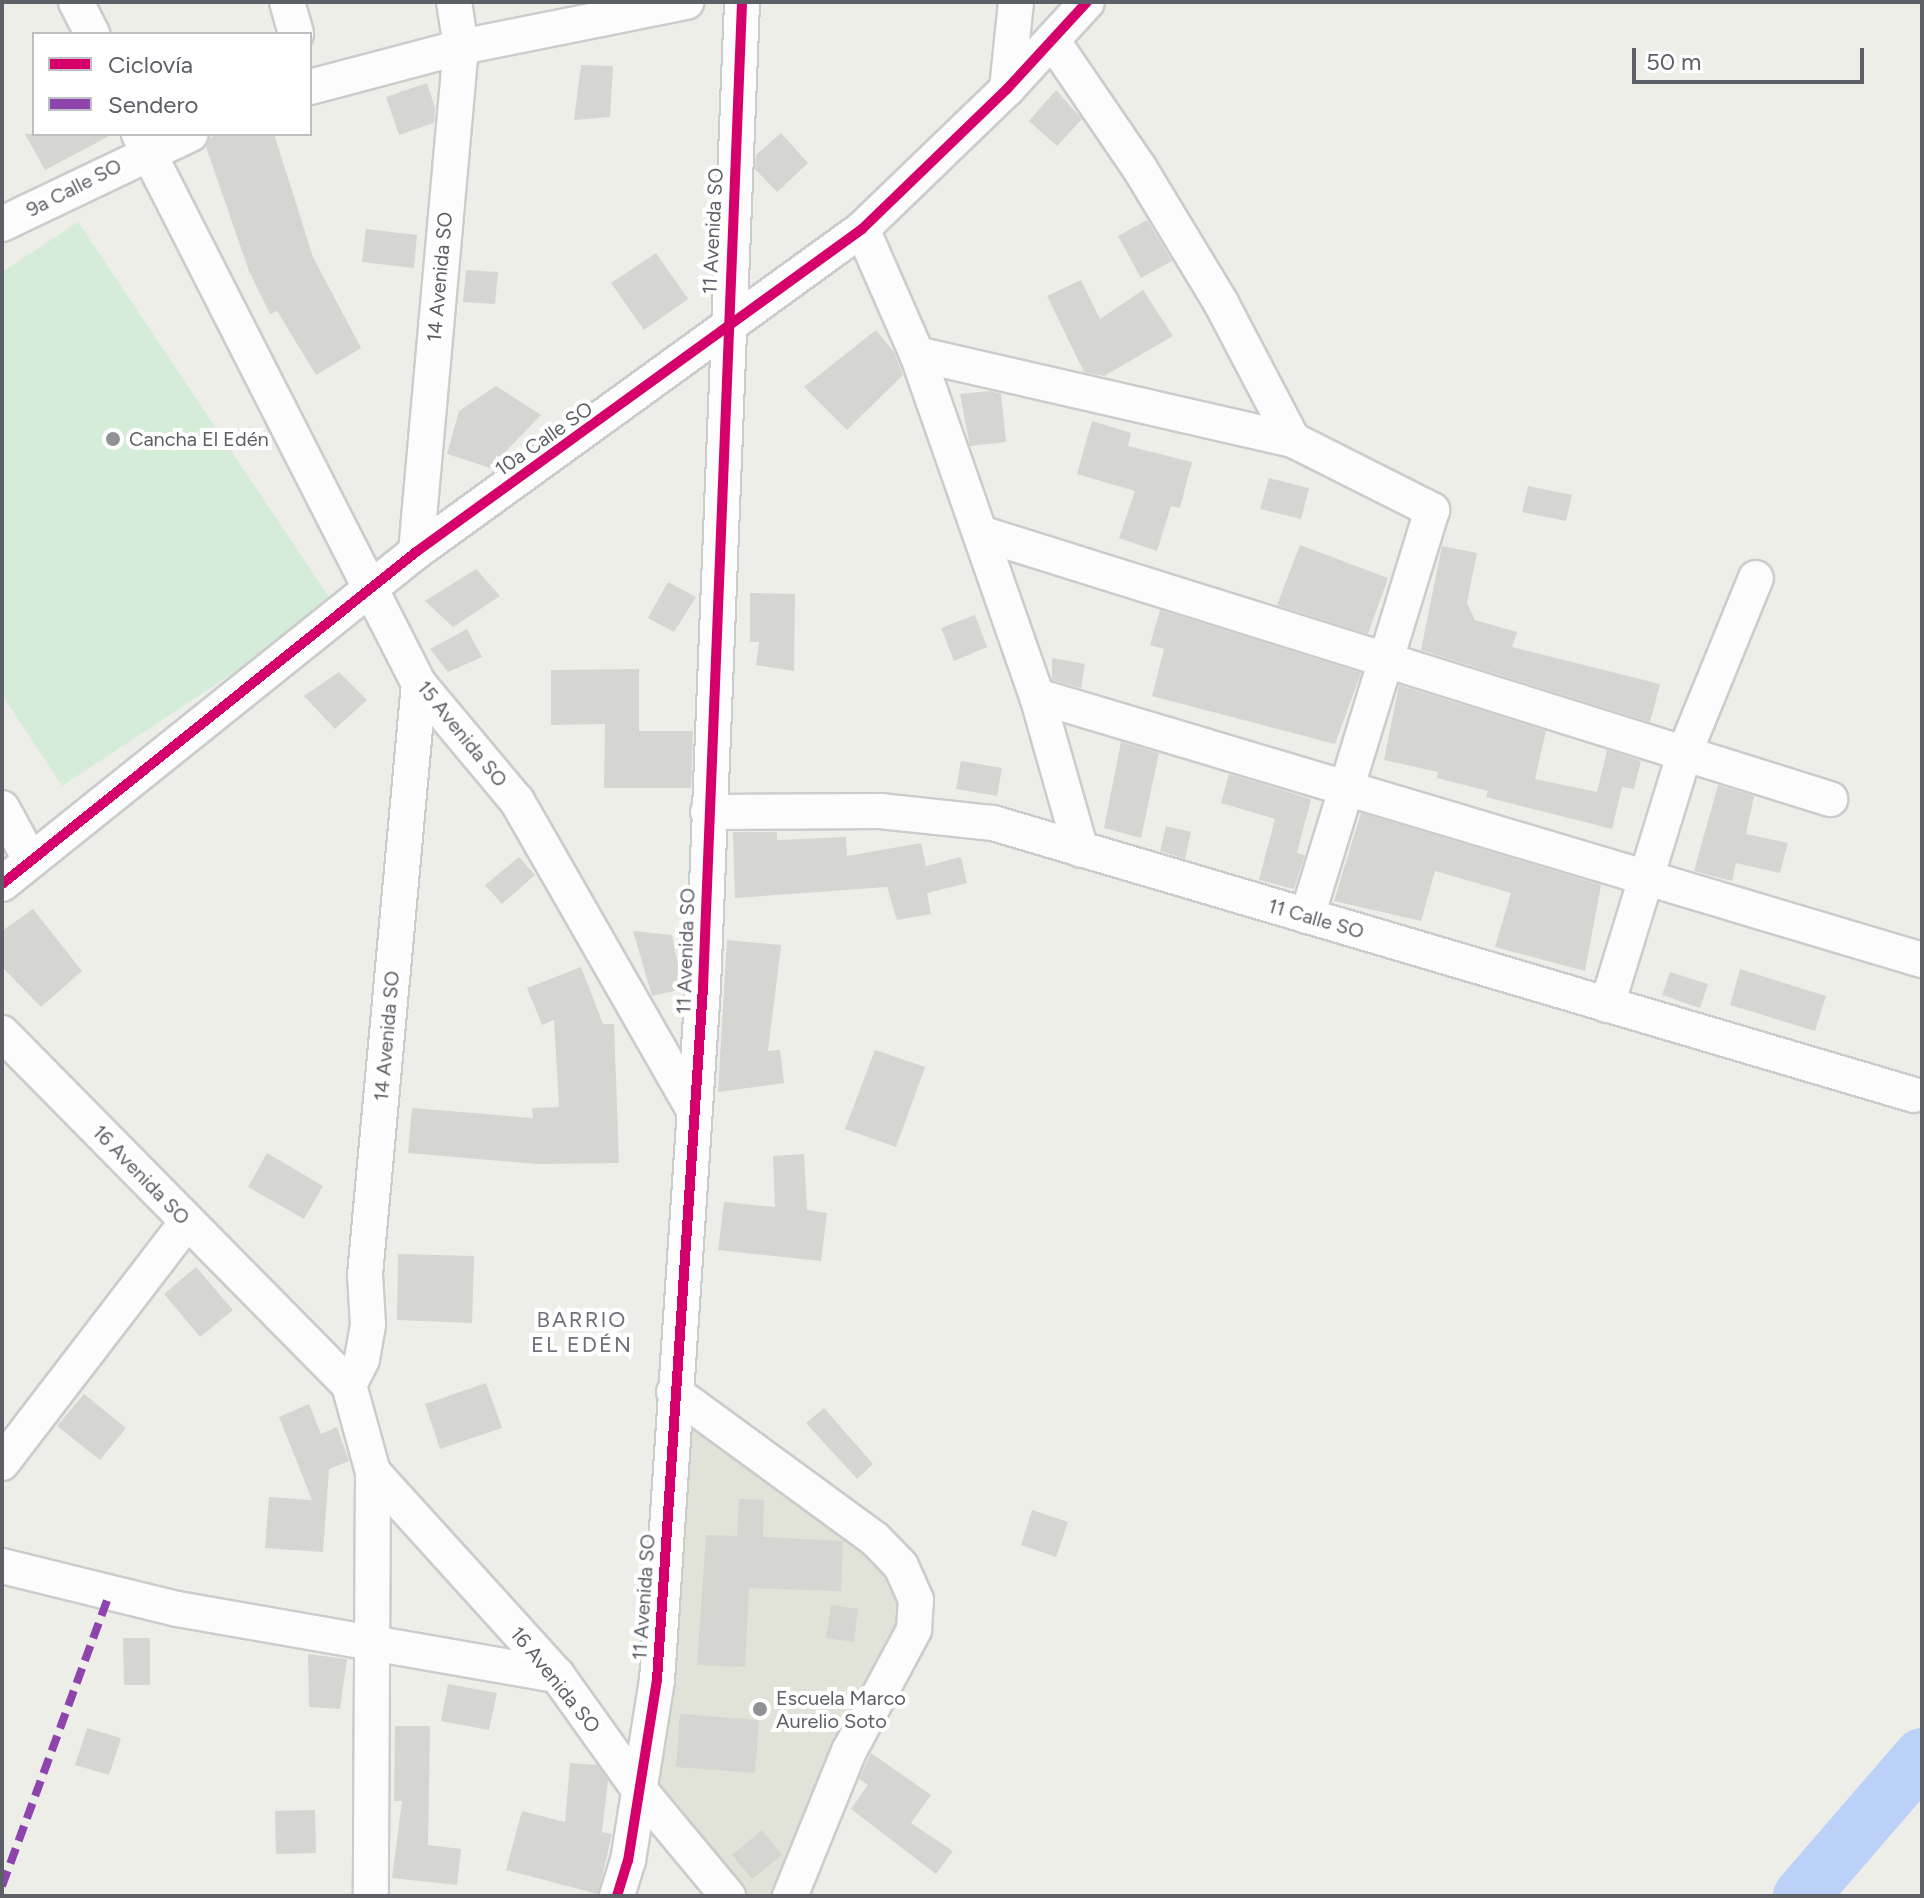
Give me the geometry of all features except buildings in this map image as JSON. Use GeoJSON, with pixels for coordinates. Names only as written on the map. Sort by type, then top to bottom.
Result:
{"type":"FeatureCollection","features":[{"type":"Feature","properties":{"kind":"street"},"geometry":{"type":"LineString","coordinates":[[76,2],[91,32]]}},
{"type":"Feature","properties":{"kind":"street"},"geometry":{"type":"LineString","coordinates":[[287,2],[295,32]]}},
{"type":"Feature","properties":{"kind":"street","name":"14 Avenida SO"},"geometry":{"type":"LineString","coordinates":[[416,552],[461,47],[454,2]]}},
{"type":"Feature","properties":{"kind":"street"},"geometry":{"type":"LineString","coordinates":[[312,84],[461,47],[687,2]]}},
{"type":"Feature","properties":{"kind":"street","name":"11 Avenida SO"},"geometry":{"type":"LineString","coordinates":[[617,1896],[628,1861],[657,1680],[694,1110],[742,2]]}},
{"type":"Feature","properties":{"kind":"street"},"geometry":{"type":"LineString","coordinates":[[1007,89],[1016,2]]}},
{"type":"Feature","properties":{"kind":"street","name":"10a Calle SO"},"geometry":{"type":"LineString","coordinates":[[2,884],[416,552],[727,331],[862,229],[1007,89],[1087,2]]}},
{"type":"Feature","properties":{"kind":"street"},"geometry":{"type":"LineString","coordinates":[[1052,40],[1140,169],[1213,289],[1293,440]]}},
{"type":"Feature","properties":{"kind":"street","name":"9a Calle SO"},"geometry":{"type":"LineString","coordinates":[[2,224],[143,143],[180,136]]}},
{"type":"Feature","properties":{"kind":"street","name":"15 Avenida SO"},"geometry":{"type":"LineString","coordinates":[[143,143],[419,684],[517,801],[694,1110]]}},
{"type":"Feature","properties":{"kind":"street"},"geometry":{"type":"LineString","coordinates":[[862,229],[917,354],[1037,696],[1081,850]]}},
{"type":"Feature","properties":{"kind":"street"},"geometry":{"type":"LineString","coordinates":[[917,354],[1293,440],[1432,510],[1307,916]]}},
{"type":"Feature","properties":{"kind":"street"},"geometry":{"type":"LineString","coordinates":[[980,533],[1830,799]]}},
{"type":"Feature","properties":{"kind":"street"},"geometry":{"type":"LineString","coordinates":[[1607,1005],[1643,877],[1684,754],[1756,578]]}},
{"type":"Feature","properties":{"kind":"street","name":"14 Avenida SO"},"geometry":{"type":"LineString","coordinates":[[349,1385],[362,1359],[368,1325],[365,1275],[419,684]]}},
{"type":"Feature","properties":{"kind":"street"},"geometry":{"type":"LineString","coordinates":[[1037,696],[1922,960]]}},
{"type":"Feature","properties":{"kind":"street"},"geometry":{"type":"LineString","coordinates":[[2,808],[31,861]]}},
{"type":"Feature","properties":{"kind":"street","name":"11 Calle SO"},"geometry":{"type":"LineString","coordinates":[[708,812],[894,812],[993,823],[1914,1095]]}},
{"type":"Feature","properties":{"kind":"street","name":"16 Avenida SO"},"geometry":{"type":"LineString","coordinates":[[2,1033],[349,1385]]}},
{"type":"Feature","properties":{"kind":"street"},"geometry":{"type":"LineString","coordinates":[[2,1463],[187,1222]]}},
{"type":"Feature","properties":{"kind":"street"},"geometry":{"type":"LineString","coordinates":[[349,1385],[373,1472],[369,1643],[371,1896]]}},
{"type":"Feature","properties":{"kind":"street"},"geometry":{"type":"LineString","coordinates":[[674,1392],[875,1539],[901,1566],[916,1600],[914,1630],[849,1751],[790,1896]]}},
{"type":"Feature","properties":{"kind":"street","name":"16 Avenida SO"},"geometry":{"type":"LineString","coordinates":[[373,1472],[557,1675],[638,1788],[728,1896]]}},
{"type":"Feature","properties":{"kind":"street"},"geometry":{"type":"LineString","coordinates":[[2,1566],[177,1609],[557,1675]]}},
{"type":"Feature","properties":{"kind":"shaded area","name":"Escuela Marco Aurelio Soto"},"geometry":{"type":"Polygon","coordinates":[[[689,1423],[873,1554],[899,1582],[904,1605],[774,1896],[749,1896],[659,1783],[689,1423]]]}},
{"type":"Feature","properties":{"kind":"green space","name":"Cancha El Edén"},"geometry":{"type":"Polygon","coordinates":[[[78,222],[335,606],[62,786],[2,695],[2,272],[78,222]]]}},
{"type":"Feature","properties":{"kind":"waterway"},"geometry":{"type":"LineString","coordinates":[[1801,1896],[1922,1756]]}},
{"type":"Feature","properties":{"kind":"marked path"},"geometry":{"type":"LineString","coordinates":[[2,1886],[110,1593]]}},
{"type":"Feature","properties":{"kind":"cycle path"},"geometry":{"type":"LineString","coordinates":[[617,1896],[628,1861],[657,1680],[703,987],[742,2]]}},
{"type":"Feature","properties":{"kind":"cycle path"},"geometry":{"type":"LineString","coordinates":[[2,884],[416,552],[862,229],[1007,89],[1087,2]]}},
{"type":"Feature","properties":{"kind":"place","name":"Cancha El Edén"},"geometry":{"type":"Point","coordinates":[113,439]}},
{"type":"Feature","properties":{"kind":"place","name":"Escuela Marco Aurelio Soto"},"geometry":{"type":"Point","coordinates":[760,1709]}},
{"type":"Feature","properties":{"kind":"district","name":"BARRIO EL EDÉN"},"geometry":{"type":"Point","coordinates":[582,1332]}}]}
